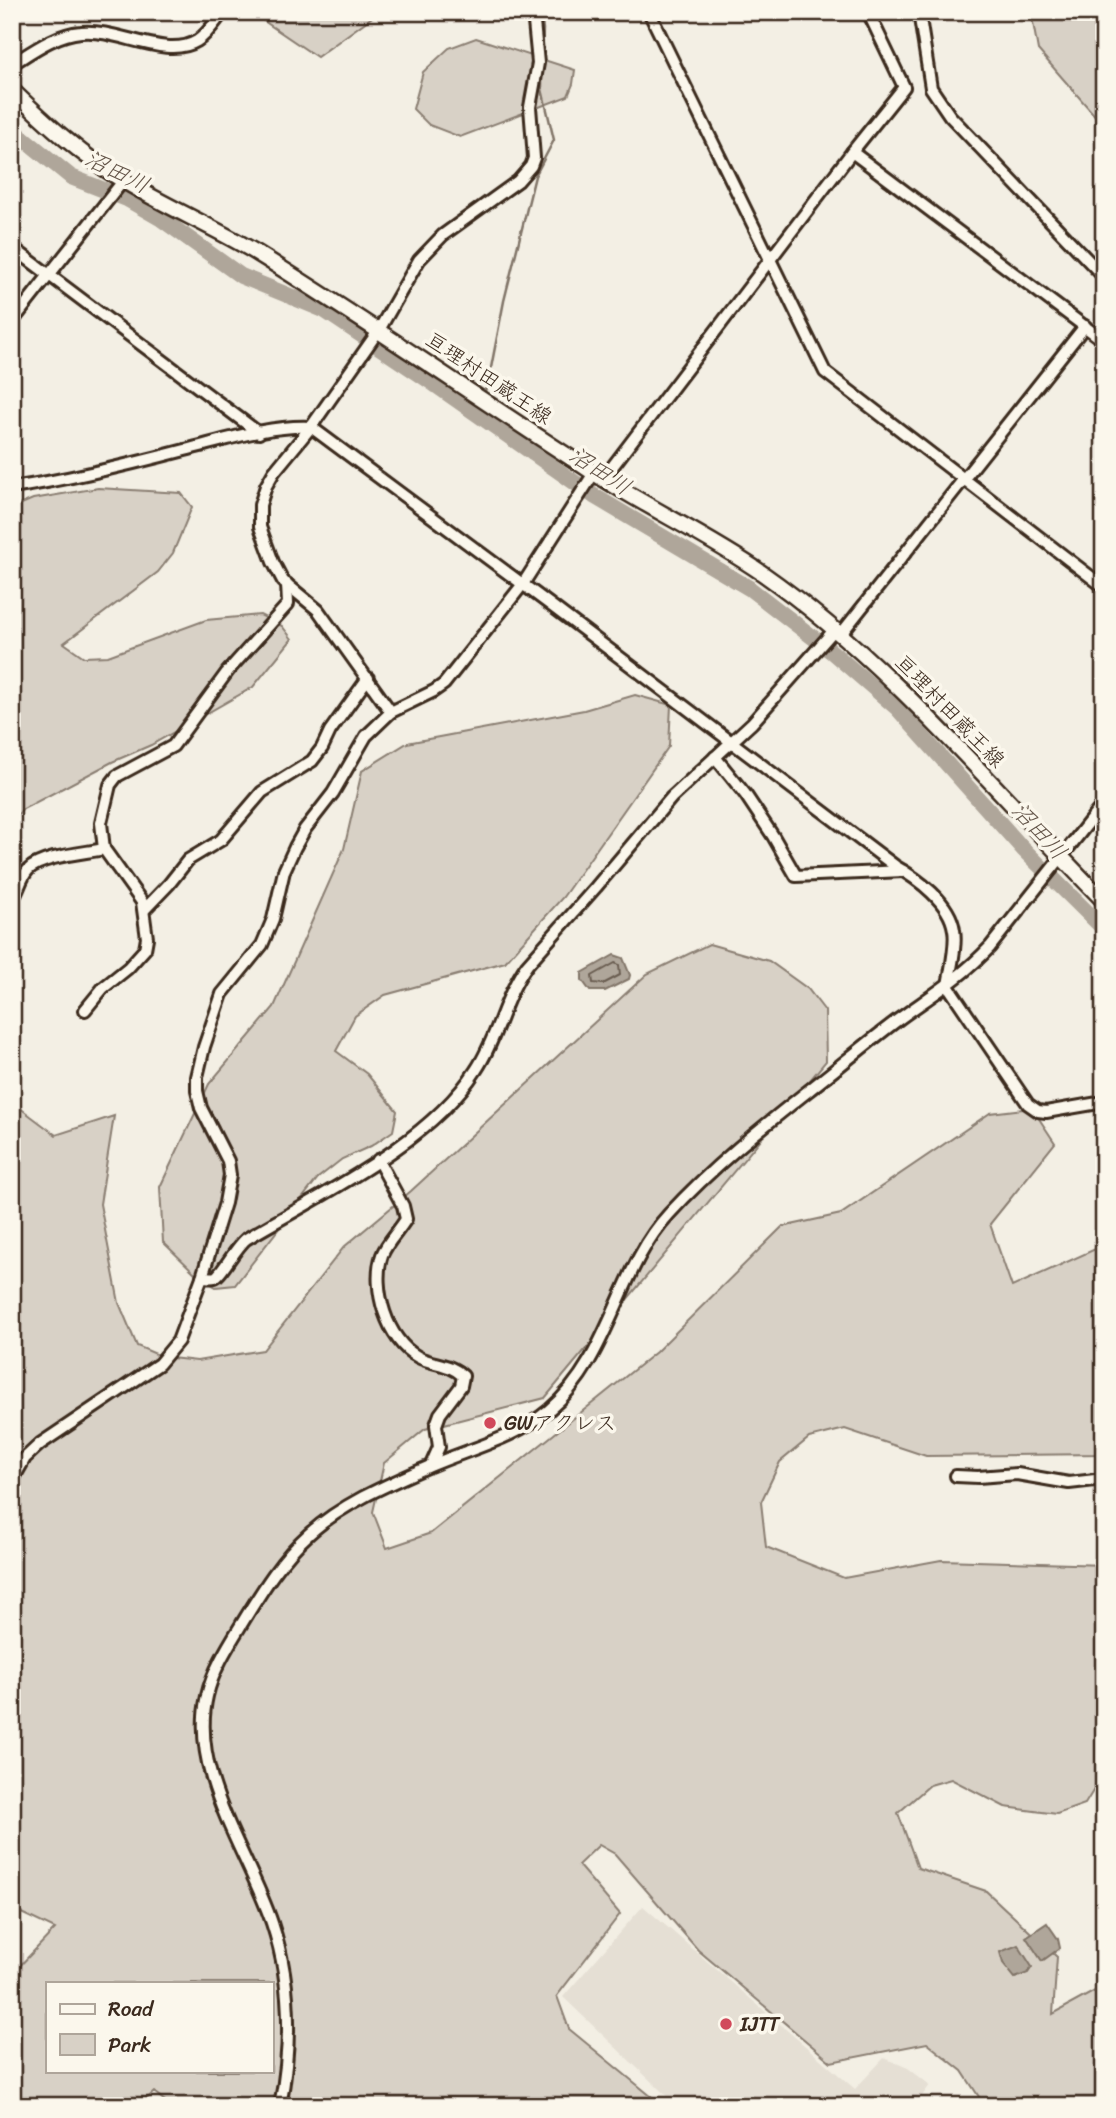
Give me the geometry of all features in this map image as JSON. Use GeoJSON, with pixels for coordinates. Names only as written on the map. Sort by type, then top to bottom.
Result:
{"type":"FeatureCollection","features":[{"type":"Feature","properties":{"kind":"main road","name":"亘理村田蔵王線"},"geometry":{"type":"LineString","coordinates":[[12,90],[36,113],[123,181],[252,250],[379,330],[598,476],[759,571],[838,632],[908,697],[1104,901]]}},
{"type":"Feature","properties":{"kind":"street"},"geometry":{"type":"LineString","coordinates":[[12,64],[43,44],[80,32],[110,33],[158,46],[181,48],[198,40],[223,12]]}},
{"type":"Feature","properties":{"kind":"street"},"geometry":{"type":"LineString","coordinates":[[391,712],[318,610],[283,580],[260,527],[260,505],[266,485],[274,472],[311,427],[379,330],[419,260],[443,235],[517,181],[531,166],[534,158],[530,107],[538,63],[533,12]]}},
{"type":"Feature","properties":{"kind":"street"},"geometry":{"type":"LineString","coordinates":[[649,12],[825,372],[885,421],[1104,587]]}},
{"type":"Feature","properties":{"kind":"street"},"geometry":{"type":"LineString","coordinates":[[12,1480],[25,1458],[40,1444],[164,1359],[178,1341],[202,1277],[225,1203],[230,1175],[228,1161],[201,1108],[197,1091],[197,1077],[204,1046],[222,994],[262,945],[273,919],[285,870],[305,829],[332,793],[366,736],[382,718],[444,684],[523,584],[598,476],[771,261],[904,87],[868,12]]}},
{"type":"Feature","properties":{"kind":"street"},"geometry":{"type":"LineString","coordinates":[[919,12],[931,88],[950,116],[1104,277]]}},
{"type":"Feature","properties":{"kind":"street"},"geometry":{"type":"LineString","coordinates":[[852,152],[1104,341]]}},
{"type":"Feature","properties":{"kind":"street"},"geometry":{"type":"LineString","coordinates":[[12,322],[123,181]]}},
{"type":"Feature","properties":{"kind":"street"},"geometry":{"type":"LineString","coordinates":[[12,247],[259,433]]}},
{"type":"Feature","properties":{"kind":"street"},"geometry":{"type":"LineString","coordinates":[[202,1277],[221,1274],[237,1246],[246,1239],[378,1160],[453,1100],[476,1071],[490,1046],[519,976],[527,965],[672,797],[769,705],[838,632],[965,480],[1085,326]]}},
{"type":"Feature","properties":{"kind":"street"},"geometry":{"type":"LineString","coordinates":[[12,488],[89,475],[127,463],[259,433],[297,426],[311,427],[927,888],[941,905],[955,931],[948,986],[1028,1104],[1038,1111],[1046,1112],[1104,1102]]}},
{"type":"Feature","properties":{"kind":"street"},"geometry":{"type":"LineString","coordinates":[[85,1010],[103,988],[128,968],[145,949],[147,938],[145,909],[104,849],[101,823],[110,785],[117,776],[173,746],[228,671],[288,604],[287,584]]}},
{"type":"Feature","properties":{"kind":"street"},"geometry":{"type":"LineString","coordinates":[[145,909],[188,860],[221,840],[262,792],[312,761],[368,678]]}},
{"type":"Feature","properties":{"kind":"street"},"geometry":{"type":"LineString","coordinates":[[715,757],[752,805],[796,876],[903,871]]}},
{"type":"Feature","properties":{"kind":"street"},"geometry":{"type":"LineString","coordinates":[[280,2106],[289,2036],[288,2000],[282,1957],[271,1920],[213,1782],[205,1749],[203,1715],[208,1690],[224,1653],[275,1571],[310,1533],[342,1509],[431,1465],[509,1434],[546,1414],[571,1390],[590,1361],[641,1256],[665,1218],[696,1186],[782,1112],[901,1018],[948,986],[990,947],[1104,803]]}},
{"type":"Feature","properties":{"kind":"street"},"geometry":{"type":"LineString","coordinates":[[12,900],[22,878],[31,867],[47,860],[104,849]]}},
{"type":"Feature","properties":{"kind":"street"},"geometry":{"type":"LineString","coordinates":[[378,1160],[403,1206],[406,1219],[383,1251],[379,1266],[382,1306],[394,1334],[404,1347],[419,1358],[456,1369],[463,1376],[461,1386],[440,1413],[436,1425],[439,1447],[431,1465]]}},
{"type":"Feature","properties":{"kind":"street"},"geometry":{"type":"LineString","coordinates":[[956,1476],[978,1478],[1017,1474],[1069,1483],[1104,1479]]}},
{"type":"Feature","properties":{"kind":"shaded area"},"geometry":{"type":"Polygon","coordinates":[[[643,1906],[855,2089],[884,2058],[908,2068],[930,2085],[915,2106],[677,2106],[563,1997],[643,1906]]]}},
{"type":"Feature","properties":{"kind":"green space"},"geometry":{"type":"Polygon","coordinates":[[[267,12],[379,12],[317,57],[261,19],[267,12]]]}},
{"type":"Feature","properties":{"kind":"green space"},"geometry":{"type":"Polygon","coordinates":[[[1031,12],[1104,12],[1104,126],[1038,50],[1031,12]]]}},
{"type":"Feature","properties":{"kind":"green space"},"geometry":{"type":"Polygon","coordinates":[[[476,38],[575,70],[568,96],[460,137],[429,125],[413,109],[423,72],[449,48],[476,38]]]}},
{"type":"Feature","properties":{"kind":"green space"},"geometry":{"type":"Polygon","coordinates":[[[98,488],[181,493],[192,507],[173,553],[158,572],[64,643],[84,657],[108,656],[206,620],[260,615],[282,626],[292,639],[253,687],[151,745],[112,762],[23,809],[12,821],[12,508],[33,499],[98,488]]]}},
{"type":"Feature","properties":{"kind":"green space"},"geometry":{"type":"Polygon","coordinates":[[[635,695],[671,705],[669,746],[563,897],[505,962],[385,995],[355,1016],[336,1051],[367,1074],[397,1111],[393,1131],[371,1146],[342,1159],[318,1178],[235,1285],[216,1287],[199,1277],[163,1242],[160,1187],[209,1084],[274,1007],[344,849],[362,771],[407,743],[584,710],[635,695]]]}},
{"type":"Feature","properties":{"kind":"green space"},"geometry":{"type":"Polygon","coordinates":[[[709,944],[769,961],[808,989],[825,1011],[826,1061],[545,1398],[425,1429],[384,1463],[373,1512],[387,1548],[431,1533],[656,1352],[782,1227],[841,1214],[990,1113],[1032,1108],[1055,1143],[990,1224],[1012,1287],[1104,1245],[1104,1454],[926,1456],[845,1429],[809,1438],[780,1462],[761,1502],[766,1547],[844,1578],[941,1560],[1104,1565],[1104,1773],[1085,1804],[1057,1814],[1005,1807],[951,1779],[930,1785],[898,1813],[918,1868],[986,1891],[1057,1957],[1053,2014],[1104,1986],[1104,2106],[985,2106],[962,2071],[927,2043],[831,2062],[698,1950],[615,1854],[599,1845],[578,1865],[620,1914],[557,1996],[569,2029],[663,2106],[171,2106],[154,2092],[139,2106],[12,2106],[12,1974],[55,1929],[15,1910],[12,1912],[12,1102],[56,1135],[114,1116],[100,1204],[119,1303],[137,1346],[163,1357],[197,1361],[263,1350],[344,1247],[411,1191],[647,974],[709,944]]]}},
{"type":"Feature","properties":{"kind":"water"},"geometry":{"type":"Polygon","coordinates":[[[614,955],[623,958],[629,979],[605,991],[590,991],[582,980],[582,973],[614,955]]]}},
{"type":"Feature","properties":{"kind":"water"},"geometry":{"type":"Polygon","coordinates":[[[1047,1923],[1058,1939],[1060,1948],[1042,1961],[1026,1937],[1047,1923]]]}},
{"type":"Feature","properties":{"kind":"water"},"geometry":{"type":"Polygon","coordinates":[[[1018,1945],[1032,1967],[1028,1973],[1015,1978],[1003,1963],[1000,1952],[1018,1945]]]}},
{"type":"Feature","properties":{"kind":"waterway"},"geometry":{"type":"LineString","coordinates":[[540,12],[543,29],[542,54]]}},
{"type":"Feature","properties":{"kind":"waterway"},"geometry":{"type":"LineString","coordinates":[[484,395],[535,176],[554,140],[542,89],[542,68]]}},
{"type":"Feature","properties":{"kind":"waterway","name":"沼田川"},"geometry":{"type":"LineString","coordinates":[[12,129],[71,177],[127,199],[160,218],[241,276],[324,310],[594,496],[749,588],[832,652],[897,708],[1023,849],[1104,929]]}},
{"type":"Feature","properties":{"kind":"waterway"},"geometry":{"type":"LineString","coordinates":[[478,415],[481,405]]}},
{"type":"Feature","properties":{"kind":"place","name":"GWアクレス"},"geometry":{"type":"Point","coordinates":[490,1423]}},
{"type":"Feature","properties":{"kind":"place","name":"IJTT"},"geometry":{"type":"Point","coordinates":[726,2024]}}]}
